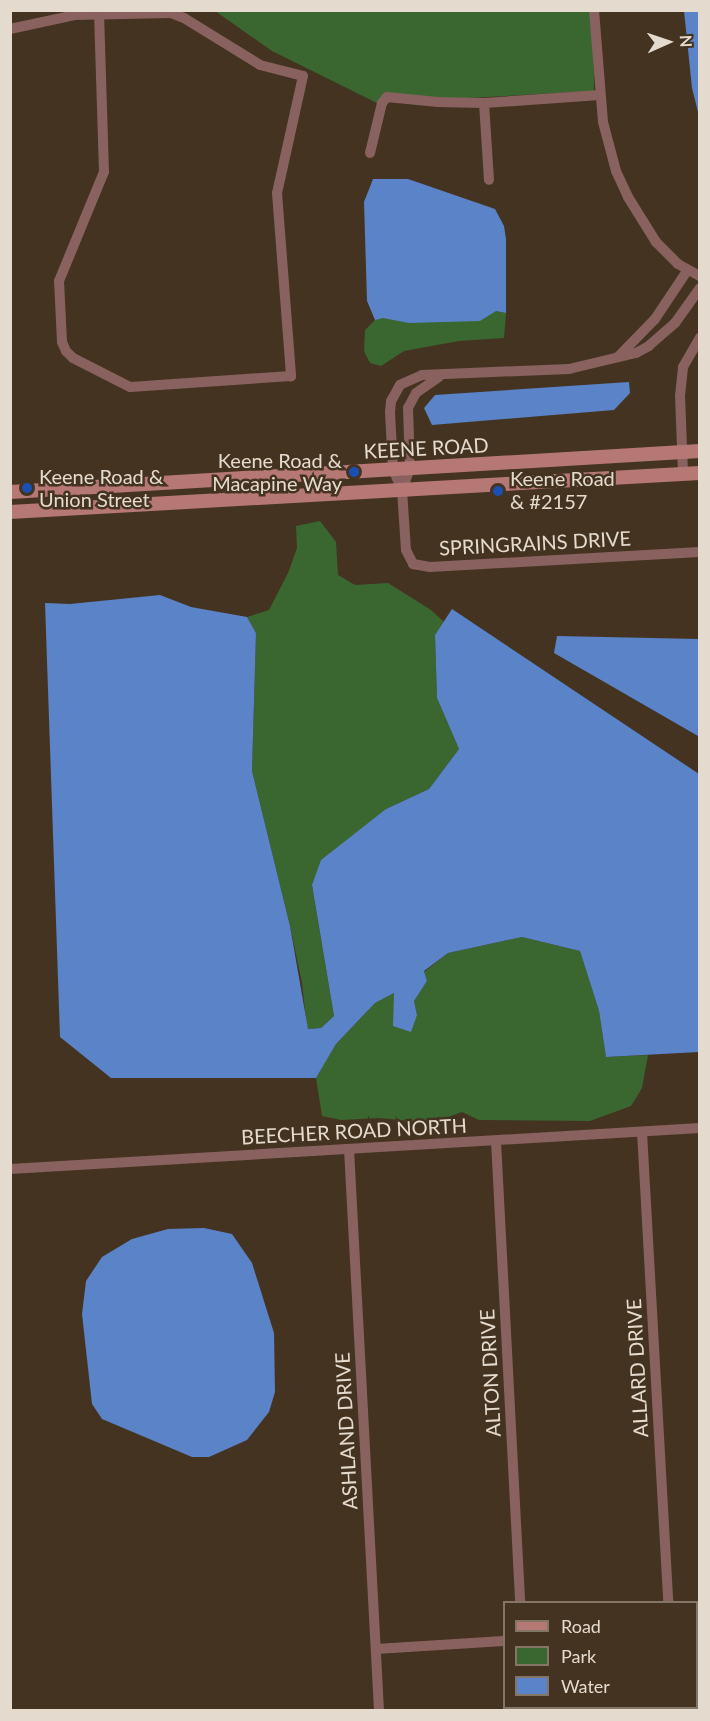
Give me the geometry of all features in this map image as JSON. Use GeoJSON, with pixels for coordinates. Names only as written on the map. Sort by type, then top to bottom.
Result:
{"type":"FeatureCollection","features":[{"type":"Feature","properties":{"kind":"main road","name":"KEENE ROAD"},"geometry":{"type":"LineString","coordinates":[[10,492],[699,451]]}},
{"type":"Feature","properties":{"kind":"main road","name":"KEENE ROAD"},"geometry":{"type":"LineString","coordinates":[[10,512],[699,472]]}},
{"type":"Feature","properties":{"kind":"main road"},"geometry":{"type":"LineString","coordinates":[[10,500],[89,496],[140,484]]}},
{"type":"Feature","properties":{"kind":"street"},"geometry":{"type":"LineString","coordinates":[[594,10],[600,95],[609,148],[628,197],[656,242],[687,271],[699,276]]}},
{"type":"Feature","properties":{"kind":"street"},"geometry":{"type":"LineString","coordinates":[[10,29],[75,15],[171,13],[184,18],[260,65],[303,76],[277,193],[291,376],[130,387],[73,358],[66,351],[62,342],[60,281],[104,172],[99,16]]}},
{"type":"Feature","properties":{"kind":"street"},"geometry":{"type":"LineString","coordinates":[[370,153],[382,103],[387,97],[438,102],[484,103],[600,95]]}},
{"type":"Feature","properties":{"kind":"street"},"geometry":{"type":"LineString","coordinates":[[484,103],[489,180]]}},
{"type":"Feature","properties":{"kind":"street"},"geometry":{"type":"LineString","coordinates":[[618,357],[666,304],[687,271]]}},
{"type":"Feature","properties":{"kind":"street"},"geometry":{"type":"LineString","coordinates":[[402,490],[393,469],[390,412],[395,392],[400,385],[415,376],[569,369],[636,353],[649,346],[681,315],[699,288]]}},
{"type":"Feature","properties":{"kind":"street"},"geometry":{"type":"LineString","coordinates":[[666,304],[681,315]]}},
{"type":"Feature","properties":{"kind":"street"},"geometry":{"type":"LineString","coordinates":[[683,473],[680,396],[683,367],[698,342]]}},
{"type":"Feature","properties":{"kind":"street"},"geometry":{"type":"LineString","coordinates":[[402,490],[410,468],[408,408],[422,387],[442,375]]}},
{"type":"Feature","properties":{"kind":"street","name":"SPRINGRAINS DRIVE"},"geometry":{"type":"LineString","coordinates":[[402,490],[406,550],[409,559],[421,567],[699,552]]}},
{"type":"Feature","properties":{"kind":"street","name":"BEECHER ROAD NORTH"},"geometry":{"type":"LineString","coordinates":[[10,1169],[699,1128]]}},
{"type":"Feature","properties":{"kind":"street","name":"ALLARD DRIVE"},"geometry":{"type":"LineString","coordinates":[[642,1131],[668,1601]]}},
{"type":"Feature","properties":{"kind":"street","name":"ALTON DRIVE"},"geometry":{"type":"LineString","coordinates":[[496,1141],[520,1601]]}},
{"type":"Feature","properties":{"kind":"street","name":"ASHLAND DRIVE"},"geometry":{"type":"LineString","coordinates":[[349,1149],[379,1710]]}},
{"type":"Feature","properties":{"kind":"street"},"geometry":{"type":"LineString","coordinates":[[376,1649],[503,1641]]}},
{"type":"Feature","properties":{"kind":"green space"},"geometry":{"type":"Polygon","coordinates":[[[215,11],[593,11],[594,91],[377,103],[272,51],[215,11]]]}},
{"type":"Feature","properties":{"kind":"green space"},"geometry":{"type":"Polygon","coordinates":[[[496,311],[506,313],[504,338],[459,341],[404,351],[381,366],[370,363],[364,351],[365,330],[377,318],[496,311]]]}},
{"type":"Feature","properties":{"kind":"green space"},"geometry":{"type":"Polygon","coordinates":[[[320,521],[336,542],[338,575],[355,585],[388,583],[431,610],[444,622],[435,635],[437,698],[459,749],[429,789],[386,809],[312,886],[334,1016],[321,1028],[307,1029],[302,983],[290,926],[252,771],[256,633],[247,617],[269,610],[288,573],[297,548],[296,526],[320,521]]]}},
{"type":"Feature","properties":{"kind":"green space"},"geometry":{"type":"Polygon","coordinates":[[[522,937],[580,951],[599,1011],[606,1057],[648,1055],[642,1088],[631,1106],[590,1121],[479,1120],[462,1112],[432,1123],[379,1118],[341,1120],[322,1116],[316,1078],[336,1044],[375,1003],[394,993],[417,1015],[414,1001],[427,981],[424,972],[448,953],[522,937]]]}},
{"type":"Feature","properties":{"kind":"water"},"geometry":{"type":"Polygon","coordinates":[[[684,11],[699,11],[699,116],[692,88],[684,11]]]}},
{"type":"Feature","properties":{"kind":"water"},"geometry":{"type":"Polygon","coordinates":[[[373,179],[408,179],[495,209],[504,226],[506,239],[506,313],[496,311],[480,321],[409,323],[383,318],[375,320],[367,301],[364,202],[373,179]]]}},
{"type":"Feature","properties":{"kind":"water"},"geometry":{"type":"Polygon","coordinates":[[[629,382],[630,393],[614,410],[432,425],[424,408],[435,395],[629,382]]]}},
{"type":"Feature","properties":{"kind":"water"},"geometry":{"type":"Polygon","coordinates":[[[160,595],[191,607],[247,617],[256,633],[252,771],[290,926],[308,1029],[321,1028],[334,1016],[312,885],[321,860],[386,809],[429,789],[459,749],[437,698],[435,635],[452,609],[699,774],[699,1052],[606,1057],[599,1011],[580,951],[522,937],[448,953],[424,971],[427,981],[414,1001],[417,1015],[411,1032],[393,1026],[394,993],[375,1003],[336,1044],[316,1078],[111,1078],[60,1037],[45,603],[70,604],[160,595]]]}},
{"type":"Feature","properties":{"kind":"water"},"geometry":{"type":"Polygon","coordinates":[[[557,636],[699,639],[698,736],[554,653],[557,636]]]}},
{"type":"Feature","properties":{"kind":"water"},"geometry":{"type":"Polygon","coordinates":[[[204,1228],[232,1234],[252,1263],[274,1333],[275,1392],[269,1412],[247,1440],[209,1457],[192,1457],[102,1419],[92,1404],[82,1314],[86,1281],[102,1257],[132,1239],[168,1229],[204,1228]]]}},
{"type":"Feature","properties":{"kind":"place","name":"Keene Road & Macapine Way"},"geometry":{"type":"Point","coordinates":[354,472]}},
{"type":"Feature","properties":{"kind":"place","name":"Keene Road & Union Street"},"geometry":{"type":"Point","coordinates":[27,488]}},
{"type":"Feature","properties":{"kind":"place","name":"Keene Road & #2157"},"geometry":{"type":"Point","coordinates":[498,491]}}]}
